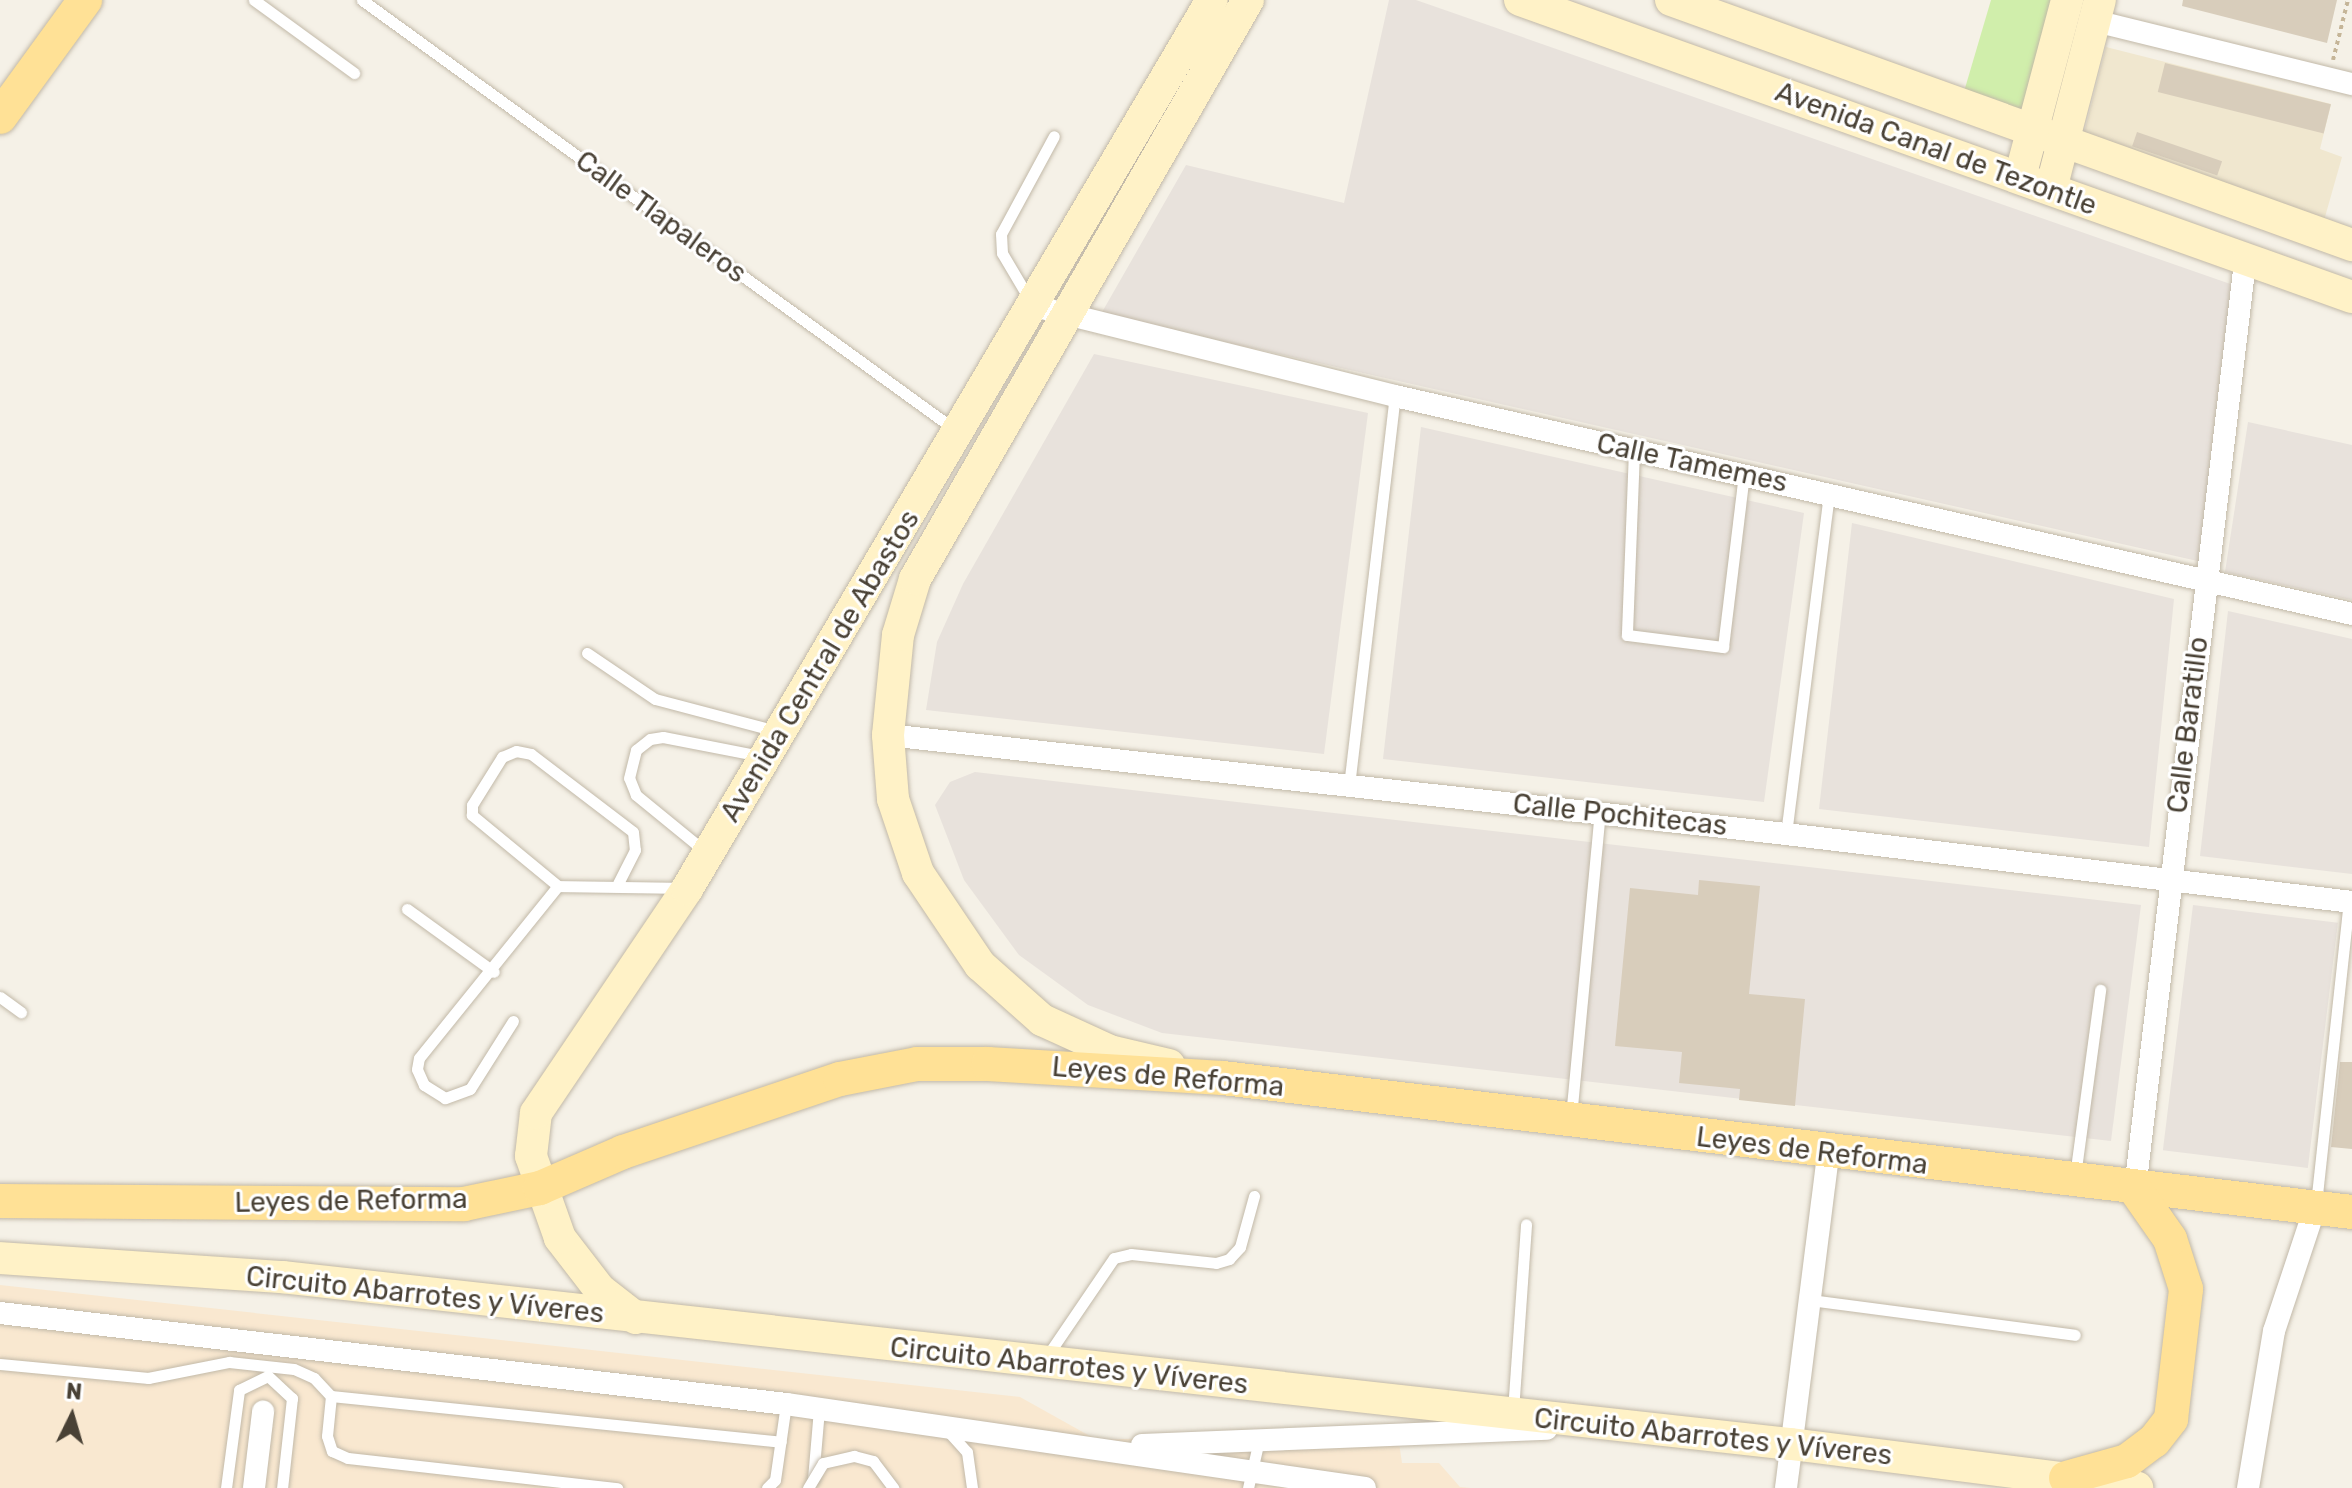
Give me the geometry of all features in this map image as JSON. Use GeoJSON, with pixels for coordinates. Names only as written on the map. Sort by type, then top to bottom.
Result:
{"type":"FeatureCollection","features":[{"type":"Feature","properties":{"kind":"main road"},"geometry":{"type":"LineString","coordinates":[[0,117],[85,0]]}},
{"type":"Feature","properties":{"kind":"main road","name":"Avenida Central de Abastos"},"geometry":{"type":"LineString","coordinates":[[636,1319],[577,1266],[540,1188],[531,1156],[536,1113],[687,889],[960,433],[1212,0]]}},
{"type":"Feature","properties":{"kind":"main road","name":"Avenida Central de Abastos"},"geometry":{"type":"LineString","coordinates":[[1223,1078],[1110,1051],[1042,1020],[980,965],[918,873],[893,799],[888,735],[898,635],[915,579],[1248,0]]}},
{"type":"Feature","properties":{"kind":"main road","name":"Avenida Canal de Tezontle"},"geometry":{"type":"LineString","coordinates":[[1520,0],[2020,177],[2245,262],[2352,297]]}},
{"type":"Feature","properties":{"kind":"main road","name":"Avenida Canal de Tezontle"},"geometry":{"type":"LineString","coordinates":[[1671,0],[2352,245]]}},
{"type":"Feature","properties":{"kind":"main road"},"geometry":{"type":"LineString","coordinates":[[2020,177],[2067,0]]}},
{"type":"Feature","properties":{"kind":"main road"},"geometry":{"type":"LineString","coordinates":[[2051,189],[2098,11]]}},
{"type":"Feature","properties":{"kind":"main road"},"geometry":{"type":"LineString","coordinates":[[2081,201],[2083,173],[2105,158]]}},
{"type":"Feature","properties":{"kind":"main road","name":"Leyes de Reforma"},"geometry":{"type":"LineString","coordinates":[[0,1201],[464,1204],[540,1188],[746,1109],[840,1079],[917,1064],[1223,1078],[1828,1154],[2352,1212]]}},
{"type":"Feature","properties":{"kind":"main road"},"geometry":{"type":"LineString","coordinates":[[2066,1478],[2127,1461],[2171,1419],[2186,1289],[2170,1239],[2135,1189]]}},
{"type":"Feature","properties":{"kind":"main road","name":"Circuito Abarrotes y Víveres"},"geometry":{"type":"LineString","coordinates":[[0,1258],[282,1277],[636,1319],[1791,1444],[2137,1488]]}},
{"type":"Feature","properties":{"kind":"street"},"geometry":{"type":"LineString","coordinates":[[2098,11],[2352,84]]}},
{"type":"Feature","properties":{"kind":"street","name":"Calle Baratillo"},"geometry":{"type":"LineString","coordinates":[[2135,1189],[2169,882],[2245,262]]}},
{"type":"Feature","properties":{"kind":"street","name":"Calle Tamemes"},"geometry":{"type":"LineString","coordinates":[[1034,306],[1066,317],[1395,396],[1744,473],[2352,614]]}},
{"type":"Feature","properties":{"kind":"street","name":"Calle Pochitecas"},"geometry":{"type":"LineString","coordinates":[[888,735],[1786,834],[2351,902]]}},
{"type":"Feature","properties":{"kind":"street"},"geometry":{"type":"LineString","coordinates":[[1786,1488],[1828,1154]]}},
{"type":"Feature","properties":{"kind":"street"},"geometry":{"type":"LineString","coordinates":[[2248,1488],[2274,1331],[2315,1208]]}},
{"type":"Feature","properties":{"kind":"street"},"geometry":{"type":"LineString","coordinates":[[0,1313],[786,1404],[1097,1447],[1249,1481],[1365,1488]]}},
{"type":"Feature","properties":{"kind":"street"},"geometry":{"type":"LineString","coordinates":[[254,1488],[263,1412]]}},
{"type":"Feature","properties":{"kind":"street"},"geometry":{"type":"LineString","coordinates":[[1097,1447],[1617,1426]]}},
{"type":"Feature","properties":{"kind":"lane"},"geometry":{"type":"LineString","coordinates":[[254,0],[354,73]]}},
{"type":"Feature","properties":{"kind":"lane","name":"Calle Tlapaleros"},"geometry":{"type":"LineString","coordinates":[[362,0],[960,433]]}},
{"type":"Feature","properties":{"kind":"lane"},"geometry":{"type":"LineString","coordinates":[[1034,306],[1002,253],[1001,234],[1054,136]]}},
{"type":"Feature","properties":{"kind":"lane"},"geometry":{"type":"LineString","coordinates":[[1349,786],[1395,396]]}},
{"type":"Feature","properties":{"kind":"lane"},"geometry":{"type":"LineString","coordinates":[[1634,450],[1627,635],[1723,647],[1744,473]]}},
{"type":"Feature","properties":{"kind":"lane"},"geometry":{"type":"LineString","coordinates":[[1786,834],[1829,493]]}},
{"type":"Feature","properties":{"kind":"lane"},"geometry":{"type":"LineString","coordinates":[[587,653],[655,699],[773,745]]}},
{"type":"Feature","properties":{"kind":"lane"},"geometry":{"type":"LineString","coordinates":[[707,854],[636,795],[629,778],[636,750],[650,739],[663,737],[773,745]]}},
{"type":"Feature","properties":{"kind":"lane"},"geometry":{"type":"LineString","coordinates":[[618,883],[635,850],[633,832],[531,754],[516,751],[502,757],[472,805],[472,815],[558,886],[618,883],[687,889]]}},
{"type":"Feature","properties":{"kind":"lane"},"geometry":{"type":"LineString","coordinates":[[1571,1121],[1600,813]]}},
{"type":"Feature","properties":{"kind":"lane"},"geometry":{"type":"LineString","coordinates":[[513,1021],[470,1089],[445,1098],[424,1085],[417,1069],[419,1058],[494,972],[558,886]]}},
{"type":"Feature","properties":{"kind":"lane"},"geometry":{"type":"LineString","coordinates":[[2315,1208],[2351,902]]}},
{"type":"Feature","properties":{"kind":"lane"},"geometry":{"type":"LineString","coordinates":[[407,909],[494,972]]}},
{"type":"Feature","properties":{"kind":"lane"},"geometry":{"type":"LineString","coordinates":[[2075,1182],[2100,990]]}},
{"type":"Feature","properties":{"kind":"lane"},"geometry":{"type":"LineString","coordinates":[[0,997],[21,1012]]}},
{"type":"Feature","properties":{"kind":"lane"},"geometry":{"type":"LineString","coordinates":[[1043,1362],[1114,1258],[1229,1259],[1240,1247],[1254,1196]]}},
{"type":"Feature","properties":{"kind":"lane"},"geometry":{"type":"LineString","coordinates":[[1513,1414],[1526,1224]]}},
{"type":"Feature","properties":{"kind":"lane"},"geometry":{"type":"LineString","coordinates":[[1810,1300],[2075,1335]]}},
{"type":"Feature","properties":{"kind":"lane"},"geometry":{"type":"LineString","coordinates":[[0,1364],[148,1378],[229,1362],[294,1369],[314,1378],[331,1396],[781,1442]]}},
{"type":"Feature","properties":{"kind":"lane"},"geometry":{"type":"LineString","coordinates":[[226,1488],[239,1390],[268,1376],[292,1398],[282,1488]]}},
{"type":"Feature","properties":{"kind":"lane"},"geometry":{"type":"LineString","coordinates":[[331,1396],[327,1436],[332,1451],[348,1458],[617,1488]]}},
{"type":"Feature","properties":{"kind":"lane"},"geometry":{"type":"LineString","coordinates":[[767,1488],[775,1480],[786,1404]]}},
{"type":"Feature","properties":{"kind":"lane"},"geometry":{"type":"LineString","coordinates":[[810,1488],[819,1409]]}},
{"type":"Feature","properties":{"kind":"lane"},"geometry":{"type":"LineString","coordinates":[[942,1425],[967,1452],[972,1488]]}},
{"type":"Feature","properties":{"kind":"lane"},"geometry":{"type":"LineString","coordinates":[[1249,1481],[1259,1440]]}},
{"type":"Feature","properties":{"kind":"lane"},"geometry":{"type":"LineString","coordinates":[[810,1488],[823,1463],[854,1456],[873,1461],[893,1488]]}},
{"type":"Feature","properties":{"kind":"path"},"geometry":{"type":"LineString","coordinates":[[2329,78],[2348,0]]}},
{"type":"Feature","properties":{"kind":"shaded area"},"geometry":{"type":"Polygon","coordinates":[[[1389,0],[1416,0],[2239,287],[2202,562],[1101,314],[1186,165],[1344,203],[1389,0]]]}},
{"type":"Feature","properties":{"kind":"shaded area"},"geometry":{"type":"Polygon","coordinates":[[[2106,47],[2331,104],[2320,149],[2342,157],[2323,224],[2082,141],[2106,47]]]}},
{"type":"Feature","properties":{"kind":"shaded area"},"geometry":{"type":"Polygon","coordinates":[[[1094,354],[1368,413],[1324,754],[926,710],[937,642],[963,584],[1094,354]]]}},
{"type":"Feature","properties":{"kind":"shaded area"},"geometry":{"type":"Polygon","coordinates":[[[2248,422],[2352,445],[2352,600],[2225,572],[2248,422]]]}},
{"type":"Feature","properties":{"kind":"shaded area"},"geometry":{"type":"Polygon","coordinates":[[[1421,427],[1804,513],[1764,802],[1383,759],[1421,427]]]}},
{"type":"Feature","properties":{"kind":"shaded area"},"geometry":{"type":"Polygon","coordinates":[[[1852,523],[2174,599],[2149,847],[1819,809],[1852,523]]]}},
{"type":"Feature","properties":{"kind":"shaded area"},"geometry":{"type":"Polygon","coordinates":[[[2228,611],[2352,639],[2352,874],[2200,856],[2228,611]]]}},
{"type":"Feature","properties":{"kind":"shaded area"},"geometry":{"type":"Polygon","coordinates":[[[975,772],[2141,905],[2111,1141],[1162,1033],[1088,1005],[1019,955],[964,880],[935,805],[950,782],[975,772]]]}},
{"type":"Feature","properties":{"kind":"shaded area"},"geometry":{"type":"Polygon","coordinates":[[[2193,905],[2338,923],[2308,1168],[2163,1150],[2193,905]]]}},
{"type":"Feature","properties":{"kind":"shaded area"},"geometry":{"type":"Polygon","coordinates":[[[0,1285],[1020,1397],[1097,1440],[1397,1429],[1402,1463],[1439,1463],[1460,1487],[1471,1488],[0,1488],[0,1285]]]}},
{"type":"Feature","properties":{"kind":"green space"},"geometry":{"type":"Polygon","coordinates":[[[1991,0],[2061,0],[2032,120],[1963,95],[1991,0]]]}},
{"type":"Feature","properties":{"kind":"building"},"geometry":{"type":"Polygon","coordinates":[[[2183,0],[2337,0],[2327,43],[2182,6],[2183,0]]]}},
{"type":"Feature","properties":{"kind":"building"},"geometry":{"type":"Polygon","coordinates":[[[2165,63],[2331,104],[2324,133],[2158,92],[2165,63]]]}},
{"type":"Feature","properties":{"kind":"building"},"geometry":{"type":"Polygon","coordinates":[[[2137,132],[2222,161],[2217,175],[2132,146],[2137,132]]]}},
{"type":"Feature","properties":{"kind":"building"},"geometry":{"type":"Polygon","coordinates":[[[1699,880],[1760,886],[1749,994],[1805,999],[1795,1106],[1739,1100],[1740,1089],[1679,1083],[1682,1052],[1615,1046],[1630,888],[1698,895],[1699,880]]]}},
{"type":"Feature","properties":{"kind":"building"},"geometry":{"type":"Polygon","coordinates":[[[2340,1062],[2352,1062],[2352,1149],[2331,1147],[2340,1062]]]}}]}
